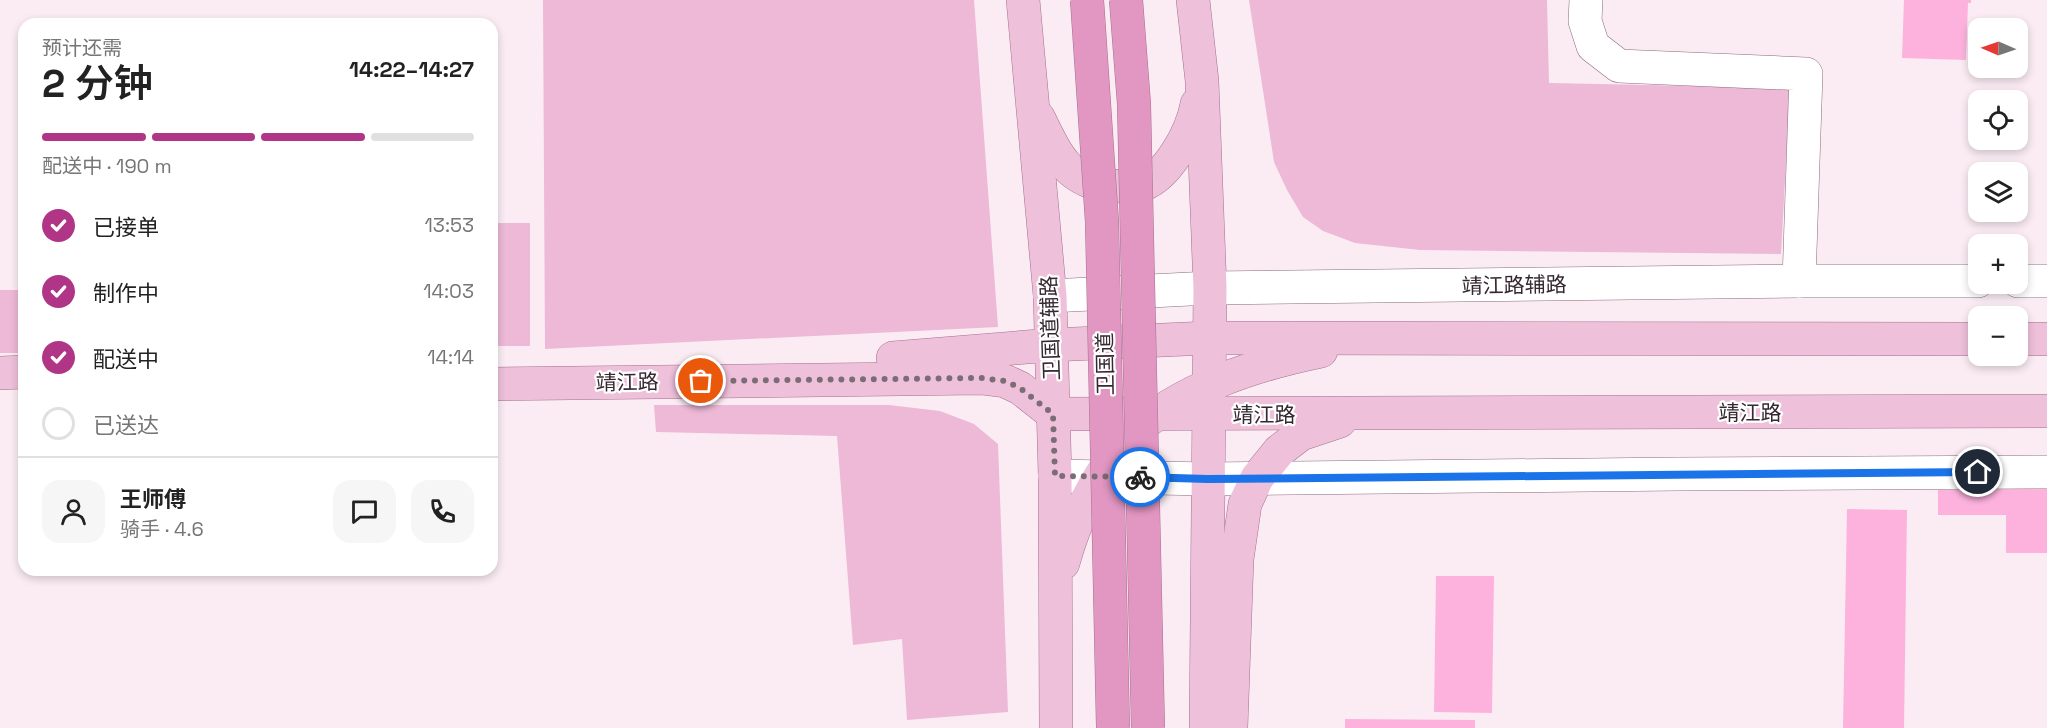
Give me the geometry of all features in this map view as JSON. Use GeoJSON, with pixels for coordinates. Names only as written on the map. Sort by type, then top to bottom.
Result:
{"type":"FeatureCollection","features":[{"type":"Feature","properties":{"kind":"highway","name":"卫国道"},"geometry":{"type":"LineString","coordinates":[[1087,0],[1102,222],[1113,728]]}},
{"type":"Feature","properties":{"kind":"highway","name":"卫国道"},"geometry":{"type":"LineString","coordinates":[[1126,0],[1135,138],[1148,728]]}},
{"type":"Feature","properties":{"kind":"main road","name":"卫国道辅路"},"geometry":{"type":"LineString","coordinates":[[1023,0],[1050,296],[1055,476],[1056,728]]}},
{"type":"Feature","properties":{"kind":"main road"},"geometry":{"type":"LineString","coordinates":[[1193,0],[1202,81],[1210,288],[1206,728]]}},
{"type":"Feature","properties":{"kind":"main road"},"geometry":{"type":"LineString","coordinates":[[1032,105],[1062,162],[1074,173],[1089,182],[1109,186],[1137,187],[1148,182],[1163,170],[1176,153],[1190,130],[1202,81]]}},
{"type":"Feature","properties":{"kind":"main road","name":"靖江路"},"geometry":{"type":"LineString","coordinates":[[498,366],[810,361],[921,356],[1051,345],[1208,338],[1968,339]]}},
{"type":"Feature","properties":{"kind":"main road"},"geometry":{"type":"LineString","coordinates":[[2028,339],[2047,339]]}},
{"type":"Feature","properties":{"kind":"main road"},"geometry":{"type":"LineString","coordinates":[[1210,400],[1268,364],[1380,340]]}},
{"type":"Feature","properties":{"kind":"main road"},"geometry":{"type":"LineString","coordinates":[[0,373],[18,372]]}},
{"type":"Feature","properties":{"kind":"main road","name":"靖江路"},"geometry":{"type":"LineString","coordinates":[[498,384],[981,378],[1005,381],[1020,388],[1053,414],[1158,414],[1210,400],[1364,414],[2047,411]]}},
{"type":"Feature","properties":{"kind":"main road"},"geometry":{"type":"LineString","coordinates":[[0,390],[18,389]]}},
{"type":"Feature","properties":{"kind":"main road"},"geometry":{"type":"LineString","coordinates":[[1056,591],[1068,546],[1098,477],[1129,436],[1158,414]]}},
{"type":"Feature","properties":{"kind":"main road"},"geometry":{"type":"LineString","coordinates":[[1231,728],[1238,549],[1245,504],[1257,478],[1279,451],[1301,434],[1364,414]]}},
{"type":"Feature","properties":{"kind":"street"},"geometry":{"type":"LineString","coordinates":[[1586,0],[1586,21],[1593,46],[1619,66],[1806,74],[1799,281]]}},
{"type":"Feature","properties":{"kind":"street","name":"靖江路辅路"},"geometry":{"type":"LineString","coordinates":[[1050,296],[1210,288],[1968,281]]}},
{"type":"Feature","properties":{"kind":"street"},"geometry":{"type":"LineString","coordinates":[[2028,281],[2047,281]]}},
{"type":"Feature","properties":{"kind":"street"},"geometry":{"type":"LineString","coordinates":[[1055,476],[1208,479],[2047,472]]}},
{"type":"Feature","properties":{"kind":"shaded area"},"geometry":{"type":"Polygon","coordinates":[[[543,0],[974,0],[998,327],[545,349],[543,0]]]}},
{"type":"Feature","properties":{"kind":"shaded area"},"geometry":{"type":"Polygon","coordinates":[[[1249,0],[1547,0],[1549,83],[1790,88],[1781,254],[1420,250],[1355,243],[1323,231],[1303,217],[1274,162],[1249,0]]]}},
{"type":"Feature","properties":{"kind":"shaded area"},"geometry":{"type":"Polygon","coordinates":[[[498,223],[530,223],[530,346],[498,346],[498,223]]]}},
{"type":"Feature","properties":{"kind":"shaded area"},"geometry":{"type":"Polygon","coordinates":[[[0,290],[18,290],[18,353],[0,353],[0,290]]]}},
{"type":"Feature","properties":{"kind":"shaded area"},"geometry":{"type":"Polygon","coordinates":[[[654,405],[889,405],[940,411],[974,424],[998,444],[1008,712],[907,720],[902,639],[853,645],[837,436],[656,432],[654,405]]]}},
{"type":"Feature","properties":{"kind":"building"},"geometry":{"type":"Polygon","coordinates":[[[1904,0],[1971,0],[1971,3],[1968,3],[1966,60],[1902,58],[1904,0]]]}},
{"type":"Feature","properties":{"kind":"building"},"geometry":{"type":"Polygon","coordinates":[[[2047,489],[2047,553],[2006,553],[2006,515],[1938,515],[1938,490],[2047,489]]]}},
{"type":"Feature","properties":{"kind":"building"},"geometry":{"type":"Polygon","coordinates":[[[1847,509],[1907,510],[1904,728],[1843,728],[1847,509]]]}},
{"type":"Feature","properties":{"kind":"building"},"geometry":{"type":"Polygon","coordinates":[[[1436,576],[1494,576],[1492,713],[1434,712],[1436,576]]]}},
{"type":"Feature","properties":{"kind":"building"},"geometry":{"type":"Polygon","coordinates":[[[1345,719],[1475,720],[1475,728],[1345,728],[1345,719]]]}},
{"type":"Feature","properties":{"kind":"way so far"},"geometry":{"type":"LineString","coordinates":[[701,381],[981,378],[1005,381],[1020,388],[1053,414],[1055,476],[1140,477]]}},
{"type":"Feature","properties":{"kind":"route"},"geometry":{"type":"LineString","coordinates":[[1140,477],[1208,479],[1978,472]]}}]}
